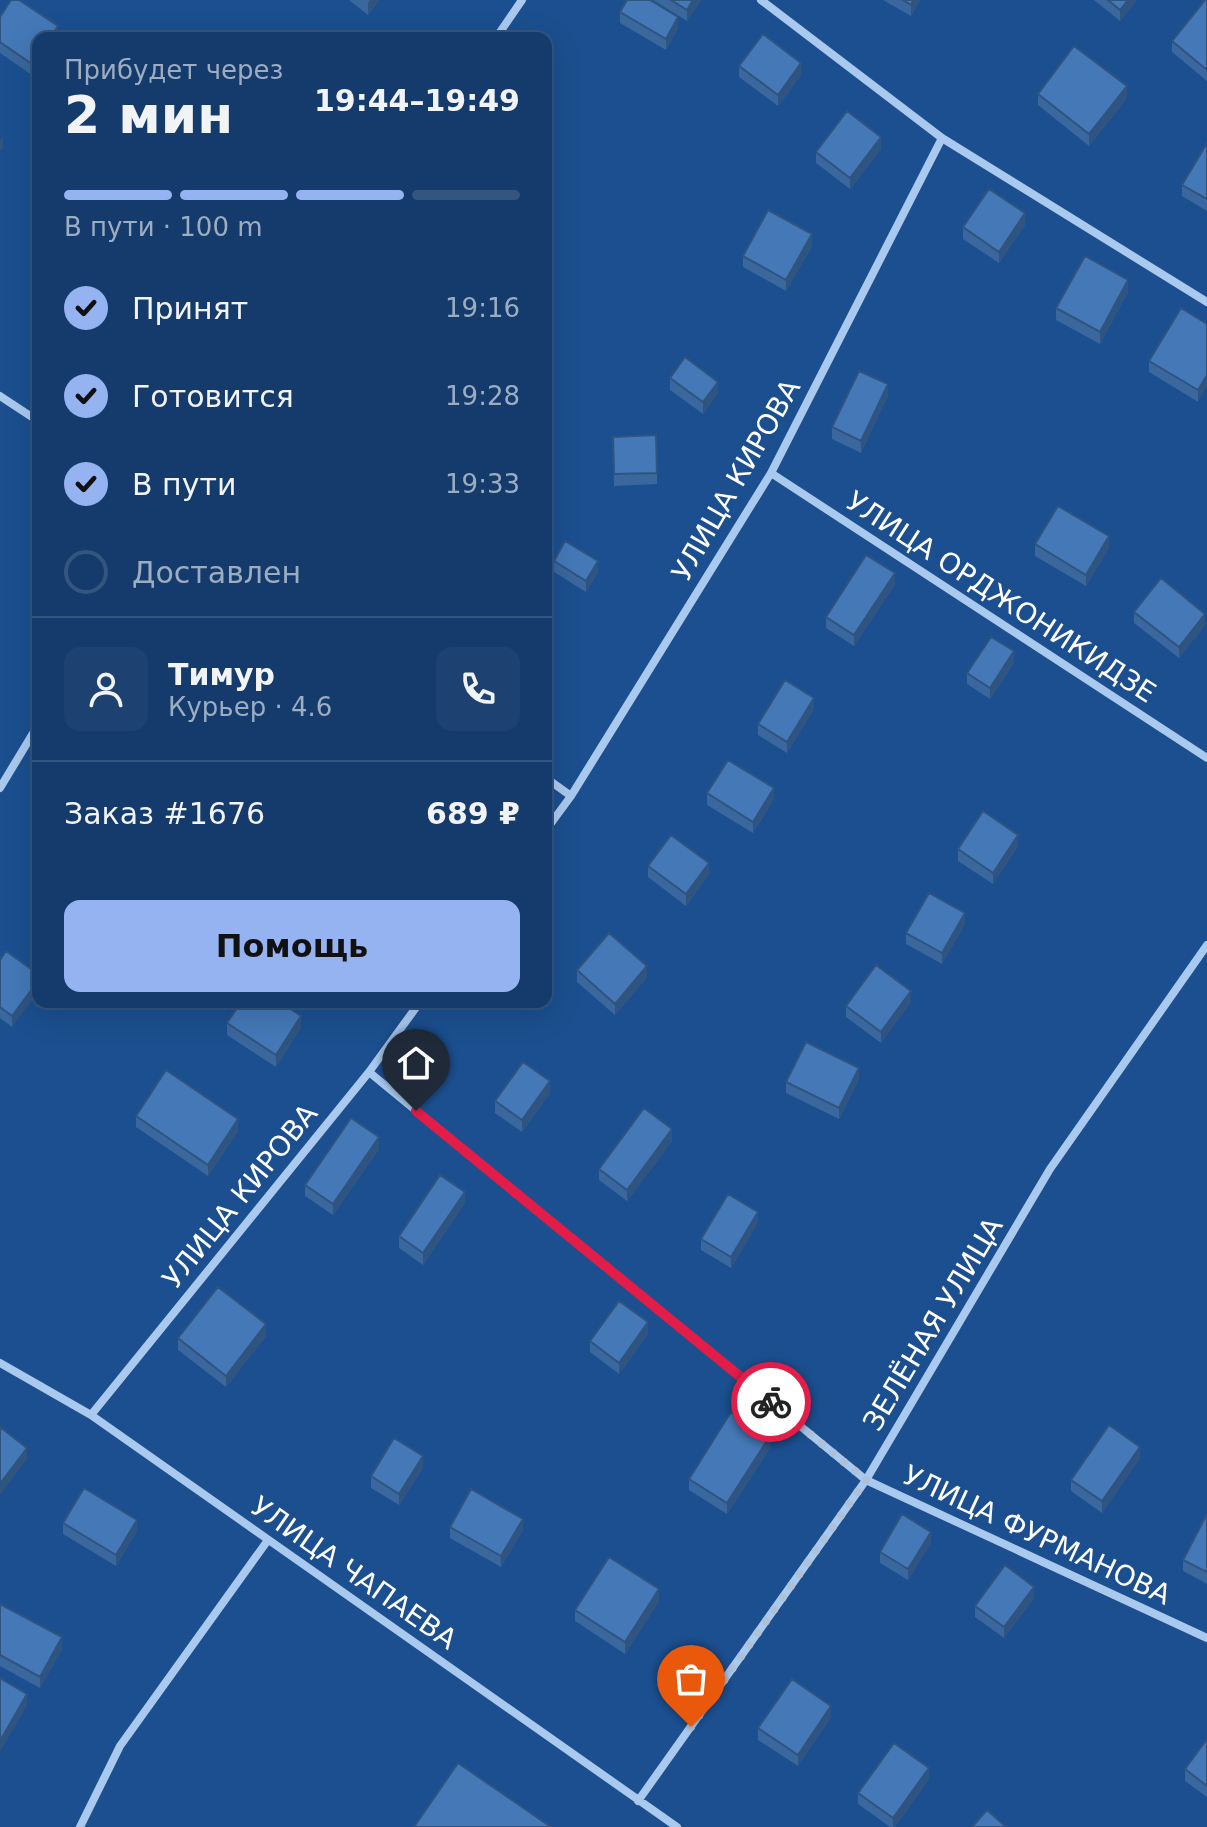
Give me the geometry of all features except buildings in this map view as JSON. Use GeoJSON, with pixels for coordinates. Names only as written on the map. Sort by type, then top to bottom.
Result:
{"type":"FeatureCollection","features":[{"type":"Feature","properties":{"kind":"street"},"geometry":{"type":"LineString","coordinates":[[500,32],[522,0]]}},
{"type":"Feature","properties":{"kind":"street"},"geometry":{"type":"LineString","coordinates":[[761,0],[942,138],[1207,302]]}},
{"type":"Feature","properties":{"kind":"street","name":"УЛИЦА КИРОВА"},"geometry":{"type":"LineString","coordinates":[[552,822],[771,473],[942,138]]}},
{"type":"Feature","properties":{"kind":"street"},"geometry":{"type":"LineString","coordinates":[[0,396],[32,417]]}},
{"type":"Feature","properties":{"kind":"street","name":"УЛИЦА ОРДЖОНИКИДЗЕ"},"geometry":{"type":"LineString","coordinates":[[771,473],[1207,758]]}},
{"type":"Feature","properties":{"kind":"street"},"geometry":{"type":"LineString","coordinates":[[0,788],[32,735]]}},
{"type":"Feature","properties":{"kind":"street"},"geometry":{"type":"LineString","coordinates":[[552,782],[571,796]]}},
{"type":"Feature","properties":{"kind":"street","name":"ЗЕЛЁНАЯ УЛИЦА"},"geometry":{"type":"LineString","coordinates":[[638,1801],[866,1480],[1050,1169],[1207,945]]}},
{"type":"Feature","properties":{"kind":"street","name":"УЛИЦА КИРОВА"},"geometry":{"type":"LineString","coordinates":[[91,1415],[369,1072],[416,1008]]}},
{"type":"Feature","properties":{"kind":"street","name":"УЛИЦА ФУРМАНОВА"},"geometry":{"type":"LineString","coordinates":[[369,1072],[866,1480],[1207,1638]]}},
{"type":"Feature","properties":{"kind":"street","name":"УЛИЦА ЧАПАЕВА"},"geometry":{"type":"LineString","coordinates":[[0,1363],[91,1415],[677,1827]]}},
{"type":"Feature","properties":{"kind":"street"},"geometry":{"type":"LineString","coordinates":[[80,1827],[120,1746],[268,1540]]}},
{"type":"Feature","properties":{"kind":"way so far"},"geometry":{"type":"LineString","coordinates":[[691,1727],[866,1480],[771,1402]]}},
{"type":"Feature","properties":{"kind":"route"},"geometry":{"type":"LineString","coordinates":[[416,1111],[771,1402]]}}]}
